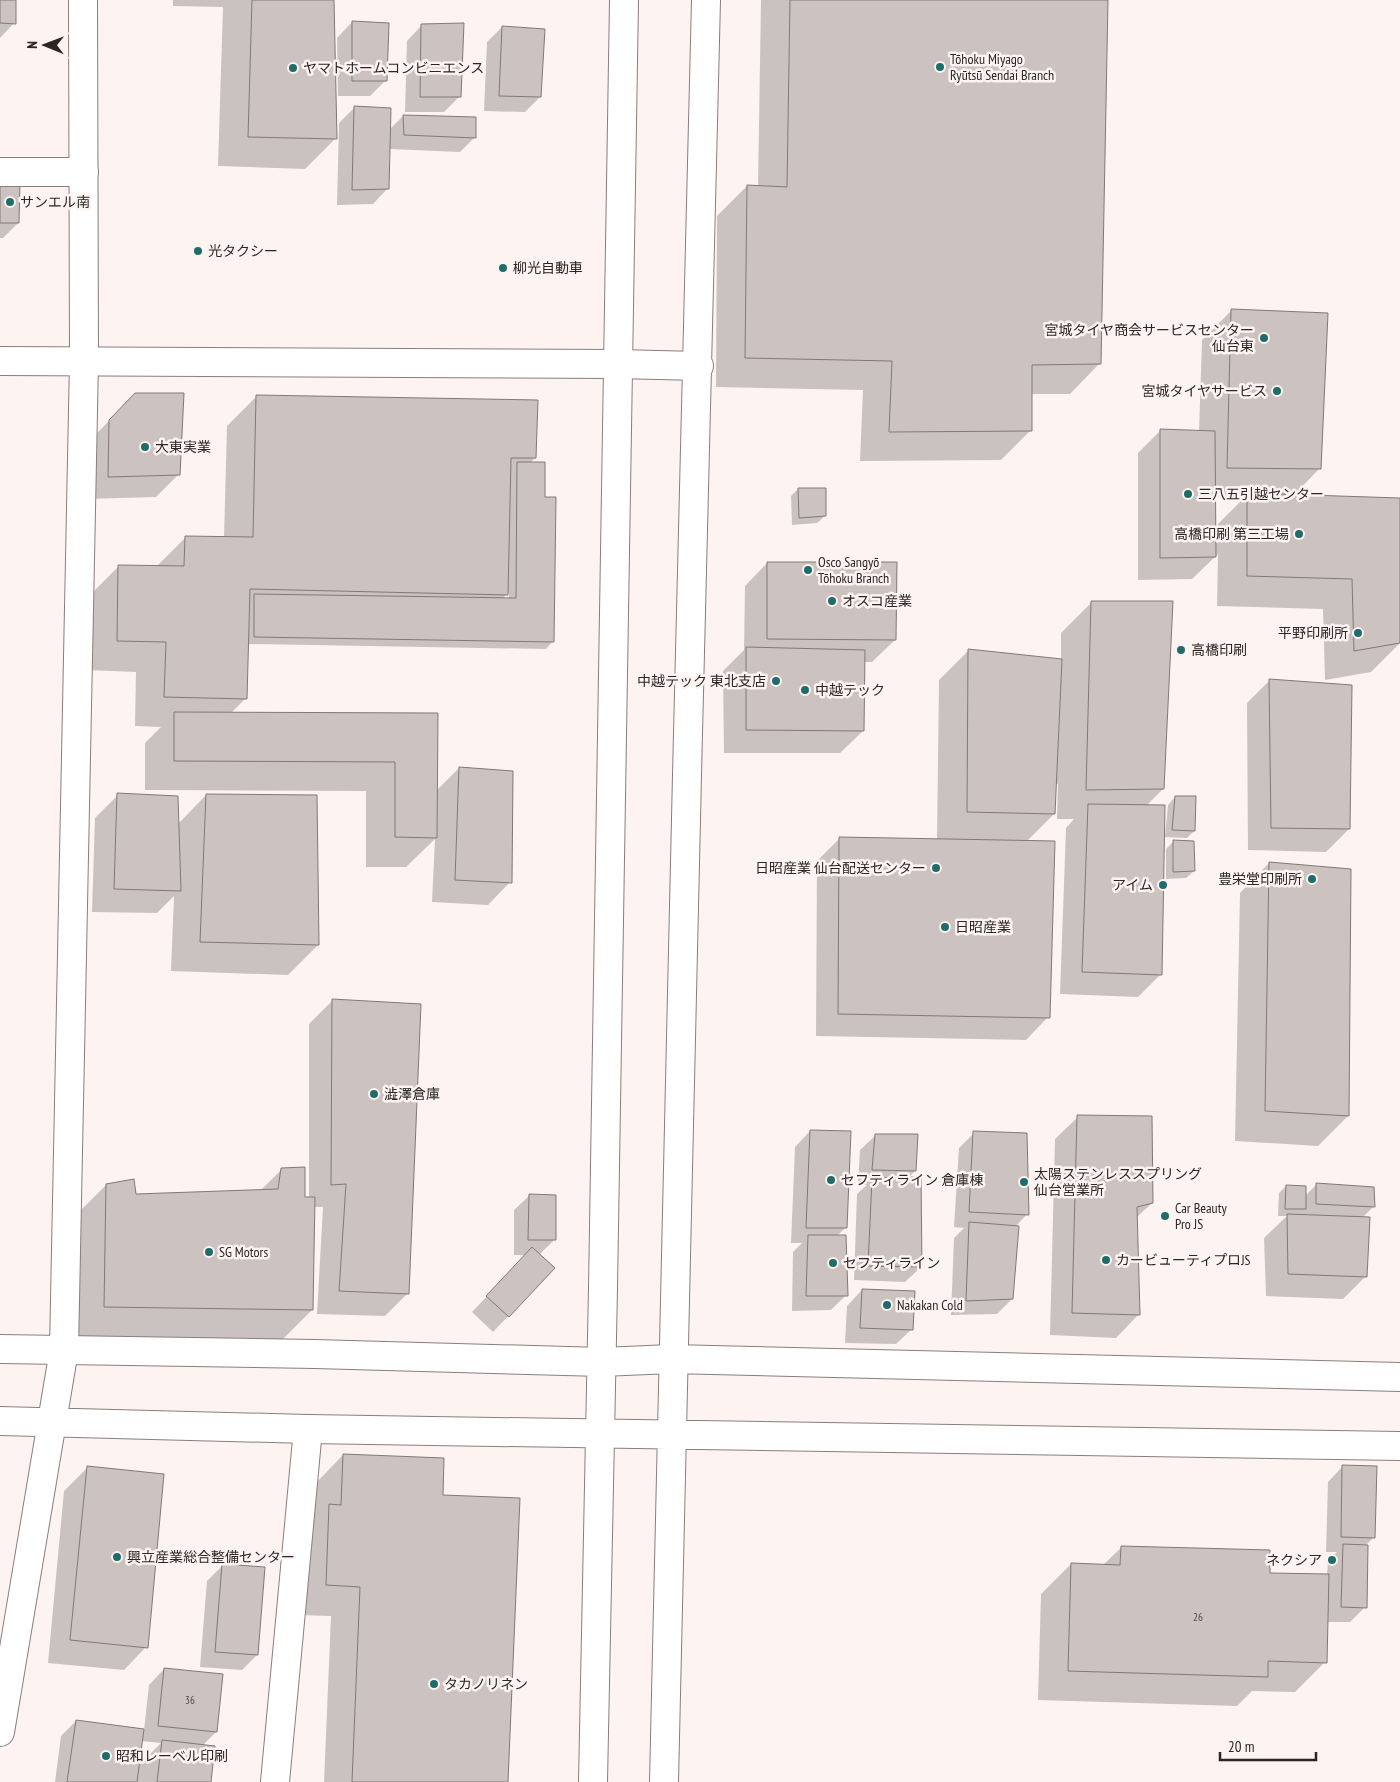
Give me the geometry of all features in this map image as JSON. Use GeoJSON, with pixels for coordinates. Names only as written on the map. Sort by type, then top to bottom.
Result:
{"type":"FeatureCollection","features":[{"type":"Feature","properties":{"kind":"street"},"geometry":{"type":"LineString","coordinates":[[0,1732],[64,1350],[84,361],[83,0]]}},
{"type":"Feature","properties":{"kind":"street"},"geometry":{"type":"LineString","coordinates":[[593,1782],[602,1362],[624,0]]}},
{"type":"Feature","properties":{"kind":"street"},"geometry":{"type":"LineString","coordinates":[[664,1782],[669,1434],[699,366],[706,0]]}},
{"type":"Feature","properties":{"kind":"street"},"geometry":{"type":"LineString","coordinates":[[0,172],[84,172]]}},
{"type":"Feature","properties":{"kind":"street"},"geometry":{"type":"LineString","coordinates":[[0,362],[617,364],[699,366]]}},
{"type":"Feature","properties":{"kind":"street"},"geometry":{"type":"LineString","coordinates":[[0,1349],[602,1362],[671,1360],[1400,1377]]}},
{"type":"Feature","properties":{"kind":"street"},"geometry":{"type":"LineString","coordinates":[[0,1421],[308,1429],[1400,1446]]}},
{"type":"Feature","properties":{"kind":"street"},"geometry":{"type":"LineString","coordinates":[[276,1782],[308,1429]]}},
{"type":"Feature","properties":{"kind":"building"},"geometry":{"type":"Polygon","coordinates":[[[0,0],[16,0],[16,24],[0,23],[0,0]]]}},
{"type":"Feature","properties":{"kind":"building","name":"ヤマトホームコンビニエンス"},"geometry":{"type":"Polygon","coordinates":[[[252,0],[334,0],[337,139],[248,137],[252,0]]]}},
{"type":"Feature","properties":{"kind":"building"},"geometry":{"type":"Polygon","coordinates":[[[790,0],[1108,0],[1101,364],[1032,365],[1032,431],[889,432],[892,361],[745,358],[747,185],[787,187],[790,0]]]}},
{"type":"Feature","properties":{"kind":"building"},"geometry":{"type":"Polygon","coordinates":[[[352,21],[389,23],[387,81],[352,81],[352,21]]]}},
{"type":"Feature","properties":{"kind":"building"},"geometry":{"type":"Polygon","coordinates":[[[464,23],[461,97],[420,97],[421,24],[464,23]]]}},
{"type":"Feature","properties":{"kind":"building"},"geometry":{"type":"Polygon","coordinates":[[[502,26],[545,29],[541,97],[499,96],[502,26]]]}},
{"type":"Feature","properties":{"kind":"building"},"geometry":{"type":"Polygon","coordinates":[[[354,106],[391,108],[389,189],[352,190],[354,106]]]}},
{"type":"Feature","properties":{"kind":"building"},"geometry":{"type":"Polygon","coordinates":[[[403,115],[476,117],[476,138],[404,135],[403,115]]]}},
{"type":"Feature","properties":{"kind":"building","name":"サンエル南"},"geometry":{"type":"Polygon","coordinates":[[[0,181],[20,182],[19,223],[0,223],[0,181]]]}},
{"type":"Feature","properties":{"kind":"building","name":"宮城タイヤサービス"},"geometry":{"type":"Polygon","coordinates":[[[1231,309],[1328,313],[1321,469],[1227,468],[1231,309]]]}},
{"type":"Feature","properties":{"kind":"building","name":"大東実業"},"geometry":{"type":"Polygon","coordinates":[[[135,393],[184,393],[180,475],[108,477],[109,420],[135,393]]]}},
{"type":"Feature","properties":{"kind":"building"},"geometry":{"type":"Polygon","coordinates":[[[256,395],[538,400],[536,458],[511,458],[508,595],[250,589],[247,699],[164,697],[166,642],[117,641],[118,565],[184,566],[185,536],[253,537],[256,395]]]}},
{"type":"Feature","properties":{"kind":"building","name":"三八五引越センター"},"geometry":{"type":"Polygon","coordinates":[[[1160,429],[1215,431],[1216,557],[1160,558],[1160,429]]]}},
{"type":"Feature","properties":{"kind":"building"},"geometry":{"type":"Polygon","coordinates":[[[517,462],[545,462],[545,497],[556,497],[554,642],[254,637],[254,594],[516,598],[517,462]]]}},
{"type":"Feature","properties":{"kind":"building"},"geometry":{"type":"Polygon","coordinates":[[[798,488],[826,488],[826,516],[799,518],[798,488]]]}},
{"type":"Feature","properties":{"kind":"building"},"geometry":{"type":"Polygon","coordinates":[[[1247,493],[1400,498],[1400,643],[1354,651],[1352,579],[1247,576],[1247,493]]]}},
{"type":"Feature","properties":{"kind":"building","name":"オスコ産業"},"geometry":{"type":"Polygon","coordinates":[[[767,562],[897,562],[896,640],[767,639],[767,562]]]}},
{"type":"Feature","properties":{"kind":"building"},"geometry":{"type":"Polygon","coordinates":[[[1091,601],[1173,601],[1164,789],[1086,790],[1091,601]]]}},
{"type":"Feature","properties":{"kind":"building","name":"中越テック"},"geometry":{"type":"Polygon","coordinates":[[[746,647],[865,650],[864,731],[746,730],[746,647]]]}},
{"type":"Feature","properties":{"kind":"building"},"geometry":{"type":"Polygon","coordinates":[[[968,649],[1062,659],[1055,814],[967,812],[968,649]]]}},
{"type":"Feature","properties":{"kind":"building"},"geometry":{"type":"Polygon","coordinates":[[[1269,679],[1352,685],[1350,829],[1271,828],[1269,679]]]}},
{"type":"Feature","properties":{"kind":"building"},"geometry":{"type":"Polygon","coordinates":[[[174,712],[438,713],[437,838],[395,837],[395,762],[174,761],[174,712]]]}},
{"type":"Feature","properties":{"kind":"building"},"geometry":{"type":"Polygon","coordinates":[[[459,767],[513,771],[512,883],[455,880],[459,767]]]}},
{"type":"Feature","properties":{"kind":"building"},"geometry":{"type":"Polygon","coordinates":[[[117,793],[178,796],[181,891],[114,889],[117,793]]]}},
{"type":"Feature","properties":{"kind":"building"},"geometry":{"type":"Polygon","coordinates":[[[206,794],[317,795],[319,945],[200,942],[206,794]]]}},
{"type":"Feature","properties":{"kind":"building"},"geometry":{"type":"Polygon","coordinates":[[[1175,796],[1196,796],[1195,831],[1172,830],[1175,796]]]}},
{"type":"Feature","properties":{"kind":"building"},"geometry":{"type":"Polygon","coordinates":[[[1088,804],[1165,805],[1162,975],[1082,972],[1088,804]]]}},
{"type":"Feature","properties":{"kind":"building","name":"日昭産業"},"geometry":{"type":"Polygon","coordinates":[[[839,837],[1055,841],[1050,1018],[838,1014],[839,837]]]}},
{"type":"Feature","properties":{"kind":"building"},"geometry":{"type":"Polygon","coordinates":[[[1173,840],[1194,841],[1195,871],[1173,872],[1173,840]]]}},
{"type":"Feature","properties":{"kind":"building"},"geometry":{"type":"Polygon","coordinates":[[[1269,862],[1351,869],[1349,1116],[1265,1111],[1269,862]]]}},
{"type":"Feature","properties":{"kind":"building","name":"澁澤倉庫"},"geometry":{"type":"Polygon","coordinates":[[[332,999],[421,1004],[409,1294],[339,1291],[346,1184],[331,1185],[332,999]]]}},
{"type":"Feature","properties":{"kind":"building","name":"カービューティプロJS"},"geometry":{"type":"Polygon","coordinates":[[[1077,1115],[1152,1116],[1153,1203],[1137,1207],[1140,1315],[1072,1313],[1077,1115]]]}},
{"type":"Feature","properties":{"kind":"building"},"geometry":{"type":"Polygon","coordinates":[[[810,1130],[851,1131],[847,1228],[806,1228],[810,1130]]]}},
{"type":"Feature","properties":{"kind":"building"},"geometry":{"type":"Polygon","coordinates":[[[973,1131],[1027,1133],[1029,1215],[969,1212],[973,1131]]]}},
{"type":"Feature","properties":{"kind":"building"},"geometry":{"type":"Polygon","coordinates":[[[875,1134],[918,1134],[916,1171],[872,1170],[875,1134]]]}},
{"type":"Feature","properties":{"kind":"building","name":"SG Motors"},"geometry":{"type":"Polygon","coordinates":[[[305,1167],[305,1197],[315,1197],[313,1310],[104,1307],[106,1184],[134,1179],[136,1194],[278,1189],[281,1168],[305,1167]]]}},
{"type":"Feature","properties":{"kind":"building"},"geometry":{"type":"Polygon","coordinates":[[[921,1177],[922,1267],[868,1266],[872,1178],[921,1177]]]}},
{"type":"Feature","properties":{"kind":"building"},"geometry":{"type":"Polygon","coordinates":[[[1316,1183],[1374,1187],[1375,1207],[1316,1204],[1316,1183]]]}},
{"type":"Feature","properties":{"kind":"building"},"geometry":{"type":"Polygon","coordinates":[[[1286,1185],[1306,1186],[1306,1209],[1285,1209],[1286,1185]]]}},
{"type":"Feature","properties":{"kind":"building"},"geometry":{"type":"Polygon","coordinates":[[[529,1194],[556,1195],[556,1240],[528,1240],[529,1194]]]}},
{"type":"Feature","properties":{"kind":"building"},"geometry":{"type":"Polygon","coordinates":[[[1287,1214],[1370,1217],[1367,1277],[1288,1274],[1287,1214]]]}},
{"type":"Feature","properties":{"kind":"building"},"geometry":{"type":"Polygon","coordinates":[[[969,1222],[1019,1226],[1013,1299],[966,1301],[969,1222]]]}},
{"type":"Feature","properties":{"kind":"building"},"geometry":{"type":"Polygon","coordinates":[[[808,1235],[846,1235],[848,1296],[806,1296],[808,1235]]]}},
{"type":"Feature","properties":{"kind":"building"},"geometry":{"type":"Polygon","coordinates":[[[532,1247],[555,1268],[509,1317],[486,1296],[532,1247]]]}},
{"type":"Feature","properties":{"kind":"building"},"geometry":{"type":"Polygon","coordinates":[[[862,1289],[915,1291],[913,1330],[860,1328],[862,1289]]]}},
{"type":"Feature","properties":{"kind":"building","name":"タカノリネン"},"geometry":{"type":"Polygon","coordinates":[[[343,1454],[444,1458],[443,1495],[520,1498],[508,1782],[352,1782],[360,1587],[326,1585],[329,1504],[341,1505],[343,1454]]]}},
{"type":"Feature","properties":{"kind":"building"},"geometry":{"type":"Polygon","coordinates":[[[1342,1465],[1377,1466],[1375,1538],[1341,1537],[1342,1465]]]}},
{"type":"Feature","properties":{"kind":"building","name":"興立産業総合整備センター"},"geometry":{"type":"Polygon","coordinates":[[[87,1466],[164,1474],[148,1648],[70,1640],[87,1466]]]}},
{"type":"Feature","properties":{"kind":"building"},"geometry":{"type":"Polygon","coordinates":[[[1343,1544],[1368,1545],[1367,1608],[1341,1607],[1343,1544]]]}},
{"type":"Feature","properties":{"kind":"building"},"geometry":{"type":"Polygon","coordinates":[[[1121,1546],[1270,1550],[1270,1573],[1329,1574],[1327,1663],[1268,1661],[1268,1677],[1068,1671],[1071,1563],[1120,1565],[1121,1546]]]}},
{"type":"Feature","properties":{"kind":"building"},"geometry":{"type":"Polygon","coordinates":[[[222,1564],[265,1567],[258,1655],[215,1652],[222,1564]]]}},
{"type":"Feature","properties":{"kind":"building"},"geometry":{"type":"Polygon","coordinates":[[[164,1668],[223,1674],[217,1732],[158,1726],[164,1668]]]}},
{"type":"Feature","properties":{"kind":"building","name":"昭和レーベル印刷"},"geometry":{"type":"Polygon","coordinates":[[[76,1720],[144,1729],[137,1782],[67,1782],[76,1720]]]}},
{"type":"Feature","properties":{"kind":"building"},"geometry":{"type":"Polygon","coordinates":[[[162,1740],[215,1746],[211,1782],[157,1782],[162,1740]]]}},
{"type":"Feature","properties":{"kind":"place","name":"Tōhoku Miyago Ryūtsū Sendai Branch"},"geometry":{"type":"Point","coordinates":[940,67]}},
{"type":"Feature","properties":{"kind":"place","name":"ヤマトホームコンビニエンス"},"geometry":{"type":"Point","coordinates":[293,68]}},
{"type":"Feature","properties":{"kind":"place","name":"サンエル南"},"geometry":{"type":"Point","coordinates":[10,202]}},
{"type":"Feature","properties":{"kind":"place","name":"光タクシー"},"geometry":{"type":"Point","coordinates":[198,251]}},
{"type":"Feature","properties":{"kind":"place","name":"柳光自動車"},"geometry":{"type":"Point","coordinates":[503,268]}},
{"type":"Feature","properties":{"kind":"place","name":"宮城タイヤ商会サービスセンター 仙台東"},"geometry":{"type":"Point","coordinates":[1264,338]}},
{"type":"Feature","properties":{"kind":"place","name":"宮城タイヤサービス"},"geometry":{"type":"Point","coordinates":[1277,391]}},
{"type":"Feature","properties":{"kind":"place","name":"大東実業"},"geometry":{"type":"Point","coordinates":[145,447]}},
{"type":"Feature","properties":{"kind":"place","name":"三八五引越センター"},"geometry":{"type":"Point","coordinates":[1188,494]}},
{"type":"Feature","properties":{"kind":"place","name":"高橋印刷 第三工場"},"geometry":{"type":"Point","coordinates":[1299,534]}},
{"type":"Feature","properties":{"kind":"place","name":"Osco Sangyō Tōhoku Branch"},"geometry":{"type":"Point","coordinates":[808,570]}},
{"type":"Feature","properties":{"kind":"place","name":"オスコ産業"},"geometry":{"type":"Point","coordinates":[832,601]}},
{"type":"Feature","properties":{"kind":"place","name":"平野印刷所"},"geometry":{"type":"Point","coordinates":[1358,633]}},
{"type":"Feature","properties":{"kind":"place","name":"高橋印刷"},"geometry":{"type":"Point","coordinates":[1181,650]}},
{"type":"Feature","properties":{"kind":"place","name":"中越テック 東北支店"},"geometry":{"type":"Point","coordinates":[776,681]}},
{"type":"Feature","properties":{"kind":"place","name":"中越テック"},"geometry":{"type":"Point","coordinates":[805,690]}},
{"type":"Feature","properties":{"kind":"place","name":"日昭産業 仙台配送センター"},"geometry":{"type":"Point","coordinates":[936,868]}},
{"type":"Feature","properties":{"kind":"place","name":"豊栄堂印刷所"},"geometry":{"type":"Point","coordinates":[1312,879]}},
{"type":"Feature","properties":{"kind":"place","name":"アイム"},"geometry":{"type":"Point","coordinates":[1163,885]}},
{"type":"Feature","properties":{"kind":"place","name":"日昭産業"},"geometry":{"type":"Point","coordinates":[945,927]}},
{"type":"Feature","properties":{"kind":"place","name":"澁澤倉庫"},"geometry":{"type":"Point","coordinates":[374,1094]}},
{"type":"Feature","properties":{"kind":"place","name":"セフティライン 倉庫棟"},"geometry":{"type":"Point","coordinates":[831,1180]}},
{"type":"Feature","properties":{"kind":"place","name":"太陽ステンレススプリング 仙台営業所"},"geometry":{"type":"Point","coordinates":[1024,1182]}},
{"type":"Feature","properties":{"kind":"place","name":"Car Beauty Pro JS"},"geometry":{"type":"Point","coordinates":[1165,1216]}},
{"type":"Feature","properties":{"kind":"place","name":"SG Motors"},"geometry":{"type":"Point","coordinates":[209,1252]}},
{"type":"Feature","properties":{"kind":"place","name":"カービューティプロJS"},"geometry":{"type":"Point","coordinates":[1106,1260]}},
{"type":"Feature","properties":{"kind":"place","name":"セフティライン"},"geometry":{"type":"Point","coordinates":[833,1263]}},
{"type":"Feature","properties":{"kind":"place","name":"Nakakan Cold"},"geometry":{"type":"Point","coordinates":[887,1305]}},
{"type":"Feature","properties":{"kind":"place","name":"興立産業総合整備センター"},"geometry":{"type":"Point","coordinates":[117,1557]}},
{"type":"Feature","properties":{"kind":"place","name":"ネクシア"},"geometry":{"type":"Point","coordinates":[1332,1560]}},
{"type":"Feature","properties":{"kind":"place","name":"タカノリネン"},"geometry":{"type":"Point","coordinates":[434,1684]}},
{"type":"Feature","properties":{"kind":"place","name":"昭和レーベル印刷"},"geometry":{"type":"Point","coordinates":[106,1756]}}]}
